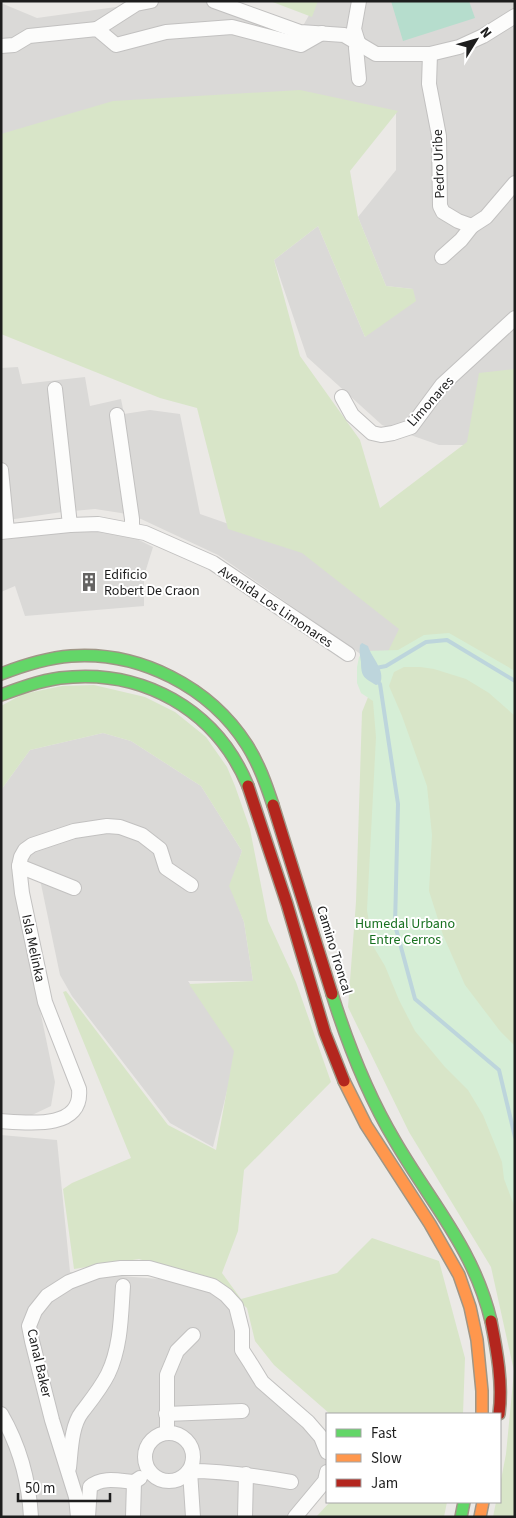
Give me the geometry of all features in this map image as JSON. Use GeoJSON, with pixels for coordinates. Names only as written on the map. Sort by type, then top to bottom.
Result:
{"type":"FeatureCollection","features":[{"type":"Feature","properties":{"kind":"main road","name":"Camino Troncal"},"geometry":{"type":"LineString","coordinates":[[1,674],[33,662],[68,656],[103,657],[138,664],[175,678],[207,700],[234,728],[246,744],[264,779],[289,852],[354,1062],[382,1120],[457,1237],[477,1276],[487,1304],[495,1341],[499,1380],[499,1413]]}},
{"type":"Feature","properties":{"kind":"main road"},"geometry":{"type":"LineString","coordinates":[[1,695],[26,685],[59,678],[92,676],[126,682],[157,692],[187,709],[214,731],[225,744],[242,772],[255,805],[340,1073],[365,1124],[420,1207],[459,1276],[478,1342],[482,1413]]}},
{"type":"Feature","properties":{"kind":"main road"},"geometry":{"type":"LineString","coordinates":[[461,1517],[464,1503]]}},
{"type":"Feature","properties":{"kind":"main road"},"geometry":{"type":"LineString","coordinates":[[480,1517],[483,1503]]}},
{"type":"Feature","properties":{"kind":"street"},"geometry":{"type":"LineString","coordinates":[[1,46],[14,45],[29,36],[97,30],[136,4],[151,1]]}},
{"type":"Feature","properties":{"kind":"street"},"geometry":{"type":"LineString","coordinates":[[214,1],[300,32],[344,35],[376,54],[430,54],[459,47],[484,36],[515,16]]}},
{"type":"Feature","properties":{"kind":"street"},"geometry":{"type":"LineString","coordinates":[[359,1],[354,29],[358,42],[356,48],[359,79]]}},
{"type":"Feature","properties":{"kind":"street"},"geometry":{"type":"LineString","coordinates":[[97,30],[116,45],[166,32],[232,27],[301,45],[322,33]]}},
{"type":"Feature","properties":{"kind":"street","name":"Pedro Uribe"},"geometry":{"type":"LineString","coordinates":[[430,54],[429,84],[439,136],[440,206],[443,212],[458,221],[472,226]]}},
{"type":"Feature","properties":{"kind":"street"},"geometry":{"type":"LineString","coordinates":[[442,257],[461,240],[472,226],[486,217],[515,183]]}},
{"type":"Feature","properties":{"kind":"street","name":"Limonares"},"geometry":{"type":"LineString","coordinates":[[342,397],[352,415],[372,433],[381,435],[411,427],[442,385],[515,318]]}},
{"type":"Feature","properties":{"kind":"street"},"geometry":{"type":"LineString","coordinates":[[55,390],[70,526]]}},
{"type":"Feature","properties":{"kind":"street"},"geometry":{"type":"LineString","coordinates":[[117,415],[132,530]]}},
{"type":"Feature","properties":{"kind":"street"},"geometry":{"type":"LineString","coordinates":[[1,470],[4,532]]}},
{"type":"Feature","properties":{"kind":"street","name":"Avenida Los Limonares"},"geometry":{"type":"LineString","coordinates":[[4,532],[98,524],[145,533],[213,563],[348,654]]}},
{"type":"Feature","properties":{"kind":"street"},"geometry":{"type":"LineString","coordinates":[[74,888],[19,866],[20,857],[32,845],[74,831],[107,826],[120,827],[142,835],[160,849],[166,868],[191,885]]}},
{"type":"Feature","properties":{"kind":"street","name":"Isla Melinka"},"geometry":{"type":"LineString","coordinates":[[1,1121],[44,1123],[62,1118],[77,1107],[80,1098],[79,1089],[45,1002],[22,893],[19,866]]}},
{"type":"Feature","properties":{"kind":"street","name":"Canal Baker"},"geometry":{"type":"LineString","coordinates":[[78,1517],[76,1498],[52,1420],[29,1326],[35,1311],[47,1296],[69,1282],[98,1271],[122,1268],[149,1268],[213,1286],[226,1295],[236,1306],[242,1330],[242,1350],[262,1382],[308,1422],[321,1437],[326,1450]]}},
{"type":"Feature","properties":{"kind":"street"},"geometry":{"type":"LineString","coordinates":[[68,1470],[76,1425],[81,1412],[98,1393],[109,1372],[118,1340],[123,1286]]}},
{"type":"Feature","properties":{"kind":"street"},"geometry":{"type":"LineString","coordinates":[[167,1433],[168,1375],[177,1351],[193,1335]]}},
{"type":"Feature","properties":{"kind":"street"},"geometry":{"type":"LineString","coordinates":[[166,1414],[242,1411]]}},
{"type":"Feature","properties":{"kind":"street"},"geometry":{"type":"LineString","coordinates":[[1,1414],[23,1465],[30,1499],[31,1517]]}},
{"type":"Feature","properties":{"kind":"street"},"geometry":{"type":"LineString","coordinates":[[193,1517],[190,1471],[193,1463],[193,1453],[190,1445],[182,1436],[167,1433],[153,1438],[144,1454],[149,1472],[164,1482],[176,1481],[190,1471],[246,1474],[291,1482]]}},
{"type":"Feature","properties":{"kind":"street"},"geometry":{"type":"LineString","coordinates":[[88,1517],[90,1487],[94,1483],[101,1480],[134,1482],[149,1472]]}},
{"type":"Feature","properties":{"kind":"street"},"geometry":{"type":"LineString","coordinates":[[245,1517],[246,1474]]}},
{"type":"Feature","properties":{"kind":"street"},"geometry":{"type":"LineString","coordinates":[[295,1517],[325,1481],[326,1476]]}},
{"type":"Feature","properties":{"kind":"street"},"geometry":{"type":"LineString","coordinates":[[133,1517],[134,1482]]}},
{"type":"Feature","properties":{"kind":"shaded area"},"geometry":{"type":"Polygon","coordinates":[[[159,1],[204,1],[295,40],[317,1],[515,1],[515,372],[469,445],[439,445],[382,425],[307,357],[274,260],[318,226],[365,337],[413,289],[386,286],[358,217],[396,170],[396,113],[1,135],[1,3],[37,18],[159,1]]]}},
{"type":"Feature","properties":{"kind":"shaded area"},"geometry":{"type":"Polygon","coordinates":[[[18,367],[22,384],[85,377],[90,406],[121,399],[124,414],[150,410],[180,414],[200,514],[303,550],[402,629],[382,671],[362,655],[218,555],[141,519],[121,513],[95,509],[1,521],[1,368],[18,367]]]}},
{"type":"Feature","properties":{"kind":"shaded area"},"geometry":{"type":"Polygon","coordinates":[[[72,529],[123,532],[153,547],[144,576],[144,606],[25,616],[15,586],[1,592],[1,540],[72,529]]]}},
{"type":"Feature","properties":{"kind":"shaded area"},"geometry":{"type":"Polygon","coordinates":[[[103,733],[131,741],[201,786],[242,851],[230,886],[244,922],[253,981],[188,981],[237,1051],[213,1147],[170,1123],[72,996],[60,975],[37,865],[14,859],[21,919],[55,1082],[51,1106],[30,1116],[1,1114],[1,790],[30,750],[103,733]]]}},
{"type":"Feature","properties":{"kind":"shaded area"},"geometry":{"type":"Polygon","coordinates":[[[1,1135],[57,1140],[70,1272],[172,1280],[211,1288],[231,1309],[245,1351],[326,1454],[326,1474],[295,1517],[1,1517],[1,1135]]]}},
{"type":"Feature","properties":{"kind":"green space"},"geometry":{"type":"Polygon","coordinates":[[[270,1],[318,1],[312,17],[270,1]]]}},
{"type":"Feature","properties":{"kind":"green space"},"geometry":{"type":"Polygon","coordinates":[[[391,1],[469,1],[475,18],[403,41],[391,1]]]}},
{"type":"Feature","properties":{"kind":"green space"},"geometry":{"type":"Polygon","coordinates":[[[300,90],[398,111],[350,171],[358,217],[386,286],[413,289],[416,301],[365,337],[318,226],[274,260],[300,356],[360,440],[380,508],[467,442],[479,373],[515,369],[515,1517],[493,1517],[496,1503],[501,1503],[501,1480],[506,1454],[514,1371],[491,1267],[409,1132],[348,1007],[356,902],[362,712],[379,670],[399,629],[302,553],[228,529],[197,408],[160,398],[1,334],[1,134],[113,101],[300,90]]]}},
{"type":"Feature","properties":{"kind":"green space","name":"Humedal Urbano Entre Cerros"},"geometry":{"type":"Polygon","coordinates":[[[449,633],[515,671],[515,716],[489,693],[466,679],[434,669],[404,667],[394,672],[389,686],[427,786],[432,835],[429,891],[443,935],[465,985],[500,1031],[515,1046],[515,1208],[504,1179],[502,1162],[483,1115],[468,1090],[445,1067],[415,1031],[399,1000],[385,966],[373,946],[367,910],[376,737],[373,701],[361,693],[357,683],[359,657],[365,651],[398,650],[424,635],[449,633]]]}},
{"type":"Feature","properties":{"kind":"green space"},"geometry":{"type":"Polygon","coordinates":[[[94,685],[145,697],[175,712],[206,737],[227,767],[250,829],[268,921],[296,982],[331,1082],[244,1170],[238,1231],[222,1273],[241,1299],[337,1273],[372,1238],[439,1261],[465,1358],[463,1413],[329,1413],[274,1365],[255,1341],[247,1308],[215,1282],[139,1259],[74,1269],[63,1189],[72,1183],[131,1158],[63,992],[66,991],[168,1125],[216,1150],[234,1051],[189,984],[253,981],[244,922],[229,886],[242,851],[201,786],[131,741],[103,733],[30,750],[1,790],[1,706],[23,694],[62,686],[94,685]]]}},
{"type":"Feature","properties":{"kind":"green space"},"geometry":{"type":"Polygon","coordinates":[[[329,1503],[447,1503],[444,1517],[316,1517],[329,1503]]]}},
{"type":"Feature","properties":{"kind":"water"},"geometry":{"type":"Polygon","coordinates":[[[362,643],[368,646],[380,669],[380,684],[376,685],[366,679],[363,674],[360,651],[362,643]]]}},
{"type":"Feature","properties":{"kind":"waterway"},"geometry":{"type":"LineString","coordinates":[[376,668],[386,666],[426,642],[447,640],[515,681]]}},
{"type":"Feature","properties":{"kind":"waterway"},"geometry":{"type":"LineString","coordinates":[[380,684],[398,804],[395,925],[415,999],[499,1070],[515,1137]]}},
{"type":"Feature","properties":{"kind":"traffic: fast"},"geometry":{"type":"LineString","coordinates":[[1,674],[53,658],[97,656],[147,667],[171,677],[193,690],[214,706],[232,724],[255,759],[273,805]]}},
{"type":"Feature","properties":{"kind":"traffic: fast"},"geometry":{"type":"LineString","coordinates":[[1,695],[22,687],[60,678],[90,677],[119,680],[147,687],[173,699],[196,715],[217,735],[234,759],[248,786]]}},
{"type":"Feature","properties":{"kind":"traffic: fast"},"geometry":{"type":"LineString","coordinates":[[332,994],[367,1087],[395,1141],[463,1249],[474,1271],[491,1321]]}},
{"type":"Feature","properties":{"kind":"traffic: fast"},"geometry":{"type":"LineString","coordinates":[[461,1517],[464,1503]]}},
{"type":"Feature","properties":{"kind":"traffic: slow"},"geometry":{"type":"LineString","coordinates":[[344,1081],[366,1125],[430,1224],[459,1275],[470,1307],[477,1340],[482,1391],[482,1413]]}},
{"type":"Feature","properties":{"kind":"traffic: slow"},"geometry":{"type":"LineString","coordinates":[[480,1517],[483,1503]]}},
{"type":"Feature","properties":{"kind":"traffic: jam"},"geometry":{"type":"LineString","coordinates":[[248,786],[287,904],[325,1033],[344,1081]]}},
{"type":"Feature","properties":{"kind":"traffic: jam"},"geometry":{"type":"LineString","coordinates":[[273,805],[332,994]]}},
{"type":"Feature","properties":{"kind":"traffic: jam"},"geometry":{"type":"LineString","coordinates":[[491,1321],[500,1379],[499,1413]]}},
{"type":"Feature","properties":{"kind":"place","name":"Edificio Robert De Craon"},"geometry":{"type":"Point","coordinates":[89,582]}}]}
